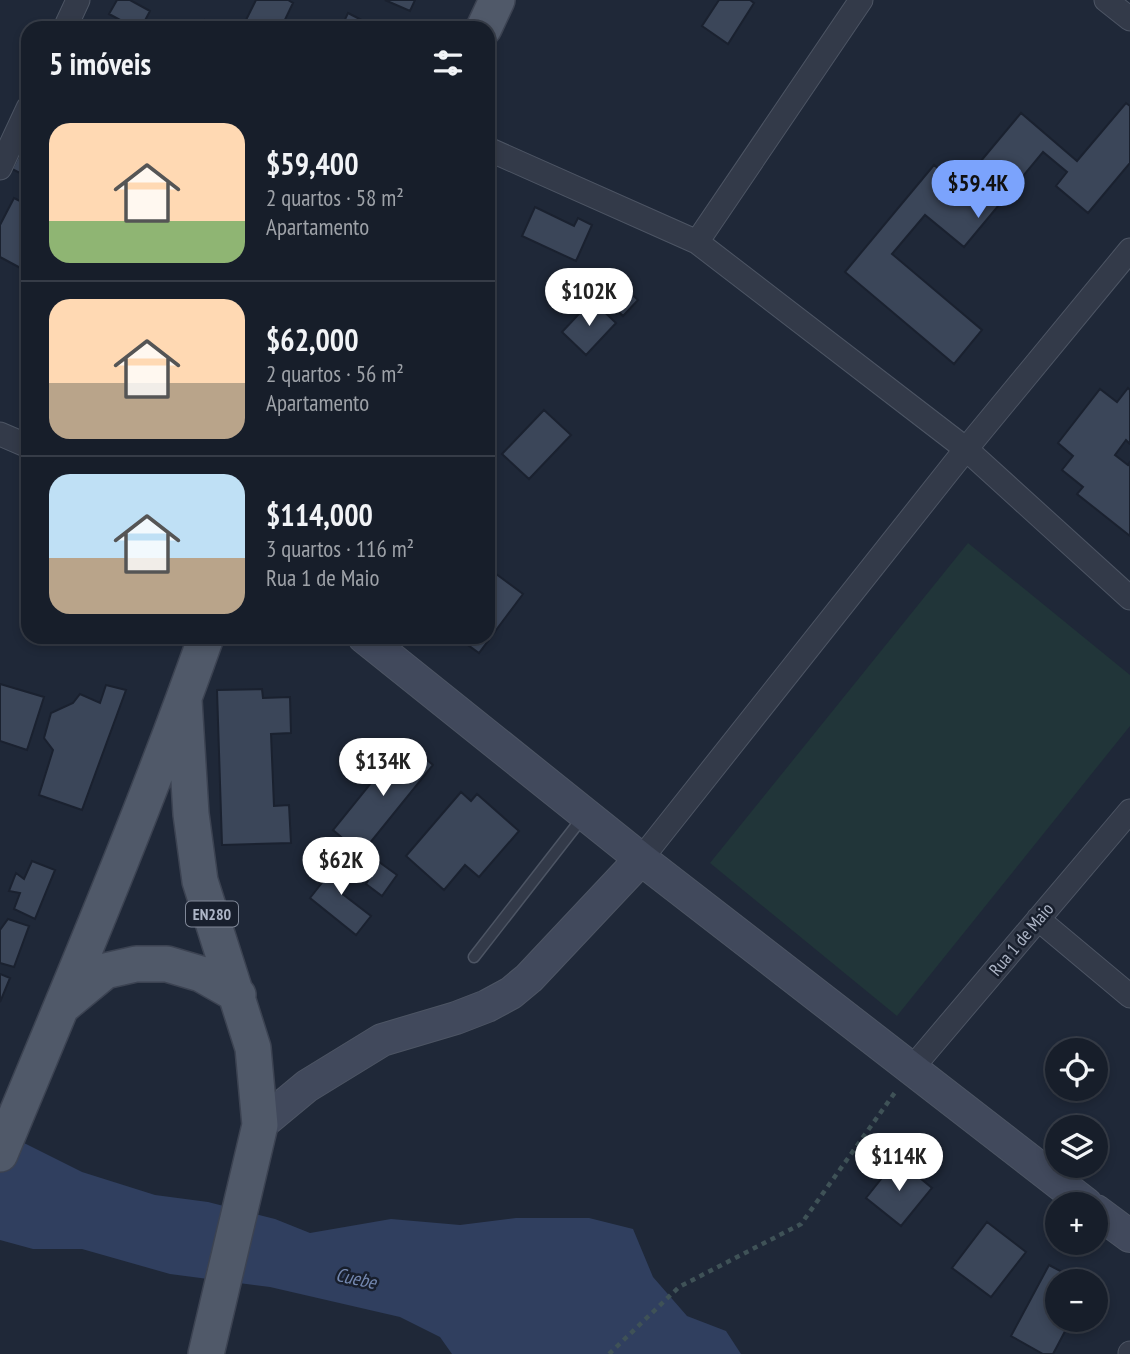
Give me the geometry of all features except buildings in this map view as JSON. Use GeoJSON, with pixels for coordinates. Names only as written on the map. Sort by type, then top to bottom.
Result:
{"type":"FeatureCollection","features":[{"type":"Feature","properties":{"kind":"main road"},"geometry":{"type":"LineString","coordinates":[[487,21],[497,0]]}},
{"type":"Feature","properties":{"kind":"main road","name":"EN280"},"geometry":{"type":"LineString","coordinates":[[0,1154],[63,1006],[204,644]]}},
{"type":"Feature","properties":{"kind":"main road"},"geometry":{"type":"LineString","coordinates":[[372,644],[641,859],[1070,1192]]}},
{"type":"Feature","properties":{"kind":"main road","name":"EN280"},"geometry":{"type":"LineString","coordinates":[[184,700],[191,814],[200,881],[254,1048],[260,1125],[206,1354]]}},
{"type":"Feature","properties":{"kind":"main road"},"geometry":{"type":"LineString","coordinates":[[260,1125],[307,1086],[382,1040],[456,1018],[511,993],[641,859]]}},
{"type":"Feature","properties":{"kind":"main road"},"geometry":{"type":"LineString","coordinates":[[63,1006],[105,971],[136,964],[167,964],[201,974],[238,995]]}},
{"type":"Feature","properties":{"kind":"main road"},"geometry":{"type":"LineString","coordinates":[[1108,1220],[1130,1236]]}},
{"type":"Feature","properties":{"kind":"street"},"geometry":{"type":"LineString","coordinates":[[68,21],[78,0]]}},
{"type":"Feature","properties":{"kind":"street"},"geometry":{"type":"LineString","coordinates":[[697,242],[861,0]]}},
{"type":"Feature","properties":{"kind":"street"},"geometry":{"type":"LineString","coordinates":[[1106,0],[1130,19]]}},
{"type":"Feature","properties":{"kind":"street"},"geometry":{"type":"LineString","coordinates":[[0,168],[21,123]]}},
{"type":"Feature","properties":{"kind":"street"},"geometry":{"type":"LineString","coordinates":[[495,152],[697,242],[966,449],[1130,598]]}},
{"type":"Feature","properties":{"kind":"street"},"geometry":{"type":"LineString","coordinates":[[641,859],[966,449],[1130,250]]}},
{"type":"Feature","properties":{"kind":"street"},"geometry":{"type":"LineString","coordinates":[[0,434],[21,443]]}},
{"type":"Feature","properties":{"kind":"street","name":"Rua 1 de Maio"},"geometry":{"type":"LineString","coordinates":[[913,1068],[1130,811]]}},
{"type":"Feature","properties":{"kind":"street"},"geometry":{"type":"LineString","coordinates":[[1038,919],[1130,996]]}},
{"type":"Feature","properties":{"kind":"lane"},"geometry":{"type":"LineString","coordinates":[[474,957],[585,815]]}},
{"type":"Feature","properties":{"kind":"path"},"geometry":{"type":"LineString","coordinates":[[609,1354],[679,1287],[801,1224],[913,1068]]}},
{"type":"Feature","properties":{"kind":"green space"},"geometry":{"type":"Polygon","coordinates":[[[968,543],[1130,675],[1130,726],[897,1016],[710,863],[968,543]]]}},
{"type":"Feature","properties":{"kind":"water","name":"Cuebe"},"geometry":{"type":"Polygon","coordinates":[[[0,1131],[82,1172],[155,1195],[208,1202],[275,1219],[310,1233],[391,1219],[460,1225],[516,1218],[589,1218],[633,1229],[653,1277],[687,1316],[726,1331],[741,1354],[452,1354],[440,1337],[400,1317],[270,1287],[170,1274],[82,1249],[33,1249],[0,1240],[0,1131]]]}}]}
